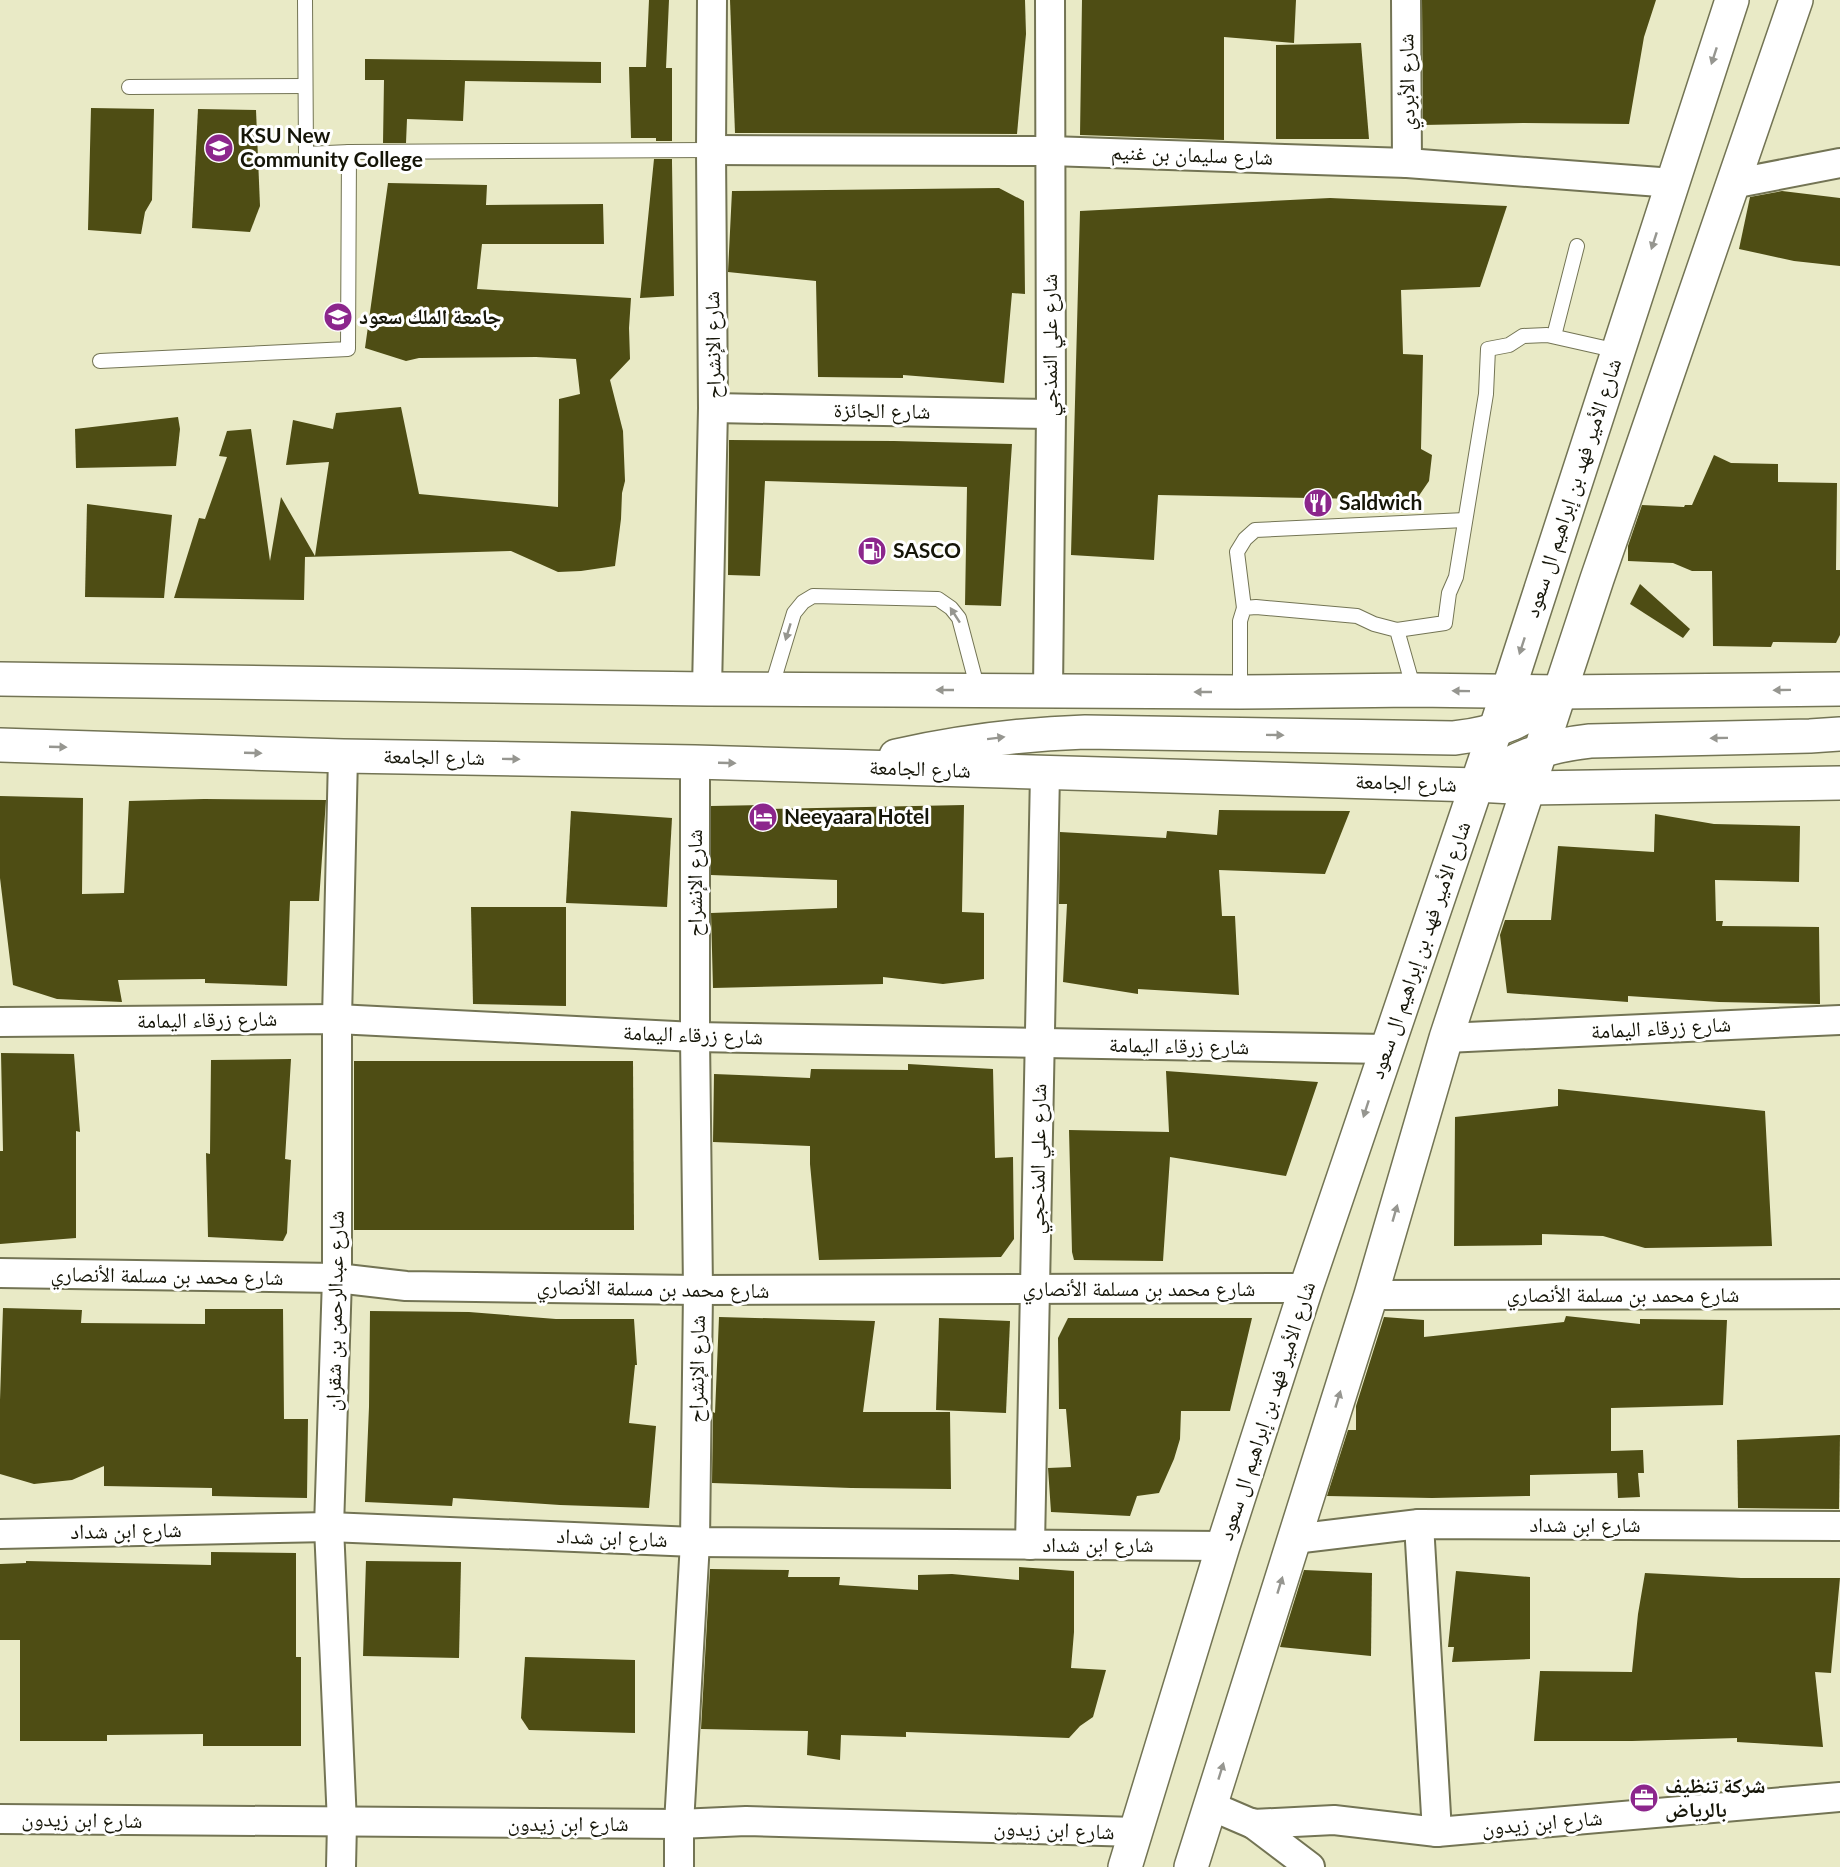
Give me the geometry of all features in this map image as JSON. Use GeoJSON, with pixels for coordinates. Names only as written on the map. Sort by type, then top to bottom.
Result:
{"type":"FeatureCollection","features":[{"type":"Feature","properties":{"kind":"main road","name":"شارع الأمير فهد بن إبراهيم ال سعود"},"geometry":{"type":"LineString","coordinates":[[1125,1867],[1223,1546],[1306,1288],[1495,731],[1732,0]]}},
{"type":"Feature","properties":{"kind":"main road"},"geometry":{"type":"LineString","coordinates":[[1191,1867],[1371,1295],[1446,1038],[1597,579],[1796,0]]}},
{"type":"Feature","properties":{"kind":"main road"},"geometry":{"type":"LineString","coordinates":[[0,679],[707,689],[1048,691],[1561,692],[1840,689]]}},
{"type":"Feature","properties":{"kind":"main road"},"geometry":{"type":"LineString","coordinates":[[857,767],[894,756],[970,741],[1046,733],[1454,738],[1495,731],[1519,722],[1561,692]]}},
{"type":"Feature","properties":{"kind":"main road"},"geometry":{"type":"LineString","coordinates":[[1476,785],[1496,770],[1518,758],[1542,749],[1566,744],[1590,741],[1840,734]]}},
{"type":"Feature","properties":{"kind":"main road","name":"شارع الجامعة"},"geometry":{"type":"LineString","coordinates":[[0,745],[343,756],[695,762],[1529,788],[1840,783]]}},
{"type":"Feature","properties":{"kind":"street","name":"شارع الإنشراح"},"geometry":{"type":"LineString","coordinates":[[707,689],[713,408],[712,0]]}},
{"type":"Feature","properties":{"kind":"street","name":"شارع علي النمذجي"},"geometry":{"type":"LineString","coordinates":[[1048,691],[1051,414],[1050,0]]}},
{"type":"Feature","properties":{"kind":"street","name":"شارع الأبردي"},"geometry":{"type":"LineString","coordinates":[[1406,0],[1407,163]]}},
{"type":"Feature","properties":{"kind":"street","name":"شارع سليمان بن غنيم"},"geometry":{"type":"LineString","coordinates":[[711,150],[1050,151],[1407,163],[1673,183]]}},
{"type":"Feature","properties":{"kind":"street"},"geometry":{"type":"LineString","coordinates":[[1732,184],[1840,163]]}},
{"type":"Feature","properties":{"kind":"street","name":"شارع الجائزة"},"geometry":{"type":"LineString","coordinates":[[713,408],[1051,414]]}},
{"type":"Feature","properties":{"kind":"street","name":"شارع عبدالرحمن بن شقران"},"geometry":{"type":"LineString","coordinates":[[341,1867],[342,1823],[330,1527],[337,1278],[337,1019],[343,756]]}},
{"type":"Feature","properties":{"kind":"street","name":"شارع الإنشراح"},"geometry":{"type":"LineString","coordinates":[[679,1867],[679,1824],[695,1542],[698,1290],[695,762]]}},
{"type":"Feature","properties":{"kind":"street","name":"شارع علي المذحجي"},"geometry":{"type":"LineString","coordinates":[[1030,1545],[1045,773]]}},
{"type":"Feature","properties":{"kind":"street","name":"شارع زرقاء اليمامة"},"geometry":{"type":"LineString","coordinates":[[0,1022],[337,1019],[695,1037],[1386,1050]]}},
{"type":"Feature","properties":{"kind":"street","name":"شارع زرقاء اليمامة"},"geometry":{"type":"LineString","coordinates":[[1446,1038],[1840,1020]]}},
{"type":"Feature","properties":{"kind":"street","name":"شارع محمد بن مسلمة الأنصاري"},"geometry":{"type":"LineString","coordinates":[[0,1273],[337,1278],[406,1286],[698,1290],[1306,1288]]}},
{"type":"Feature","properties":{"kind":"street","name":"شارع محمد بن مسلمة الأنصاري"},"geometry":{"type":"LineString","coordinates":[[1371,1295],[1840,1294]]}},
{"type":"Feature","properties":{"kind":"street"},"geometry":{"type":"LineString","coordinates":[[1419,1524],[1437,1832]]}},
{"type":"Feature","properties":{"kind":"street","name":"شارع ابن شداد"},"geometry":{"type":"LineString","coordinates":[[1294,1539],[1419,1524],[1840,1526]]}},
{"type":"Feature","properties":{"kind":"street","name":"شارع ابن شداد"},"geometry":{"type":"LineString","coordinates":[[0,1534],[330,1527],[695,1542],[1223,1546]]}},
{"type":"Feature","properties":{"kind":"street","name":"شارع ابن زيدون"},"geometry":{"type":"LineString","coordinates":[[1211,1806],[1252,1823],[1334,1820],[1437,1832],[1840,1797]]}},
{"type":"Feature","properties":{"kind":"street","name":"شارع ابن زيدون"},"geometry":{"type":"LineString","coordinates":[[0,1819],[679,1824],[746,1821],[1136,1832]]}},
{"type":"Feature","properties":{"kind":"street"},"geometry":{"type":"LineString","coordinates":[[1252,1823],[1310,1867]]}},
{"type":"Feature","properties":{"kind":"lane"},"geometry":{"type":"LineString","coordinates":[[305,0],[306,154],[711,150]]}},
{"type":"Feature","properties":{"kind":"lane"},"geometry":{"type":"LineString","coordinates":[[129,87],[305,86]]}},
{"type":"Feature","properties":{"kind":"lane"},"geometry":{"type":"LineString","coordinates":[[100,361],[348,349],[349,152]]}},
{"type":"Feature","properties":{"kind":"lane"},"geometry":{"type":"LineString","coordinates":[[1554,336],[1577,246]]}},
{"type":"Feature","properties":{"kind":"lane"},"geometry":{"type":"LineString","coordinates":[[1244,608],[1358,616],[1374,624],[1397,630],[1445,623],[1449,592],[1456,577],[1486,394],[1488,349],[1509,345],[1523,336],[1546,335],[1618,351]]}},
{"type":"Feature","properties":{"kind":"lane"},"geometry":{"type":"LineString","coordinates":[[1240,692],[1240,621],[1244,608],[1237,552],[1245,539],[1255,530],[1465,520]]}},
{"type":"Feature","properties":{"kind":"lane"},"geometry":{"type":"LineString","coordinates":[[771,689],[794,613],[803,602],[813,596],[938,599],[951,608],[959,618],[978,690]]}},
{"type":"Feature","properties":{"kind":"lane"},"geometry":{"type":"LineString","coordinates":[[1397,630],[1414,690]]}},
{"type":"Feature","properties":{"kind":"building"},"geometry":{"type":"Polygon","coordinates":[[[649,0],[669,0],[666,68],[672,68],[672,141],[656,141],[656,138],[631,138],[629,67],[646,67],[649,0]]]}},
{"type":"Feature","properties":{"kind":"building"},"geometry":{"type":"Polygon","coordinates":[[[730,0],[1025,0],[1026,34],[1017,134],[735,133],[730,0]]]}},
{"type":"Feature","properties":{"kind":"building"},"geometry":{"type":"Polygon","coordinates":[[[1082,0],[1296,0],[1294,43],[1224,37],[1224,140],[1080,135],[1082,0]]]}},
{"type":"Feature","properties":{"kind":"building"},"geometry":{"type":"Polygon","coordinates":[[[1422,0],[1656,0],[1644,37],[1629,124],[1423,125],[1422,0]]]}},
{"type":"Feature","properties":{"kind":"building"},"geometry":{"type":"Polygon","coordinates":[[[1361,43],[1369,139],[1276,139],[1276,45],[1361,43]]]}},
{"type":"Feature","properties":{"kind":"building"},"geometry":{"type":"Polygon","coordinates":[[[365,59],[601,62],[601,83],[465,81],[463,121],[407,119],[406,143],[383,143],[384,80],[365,80],[365,59]]]}},
{"type":"Feature","properties":{"kind":"building"},"geometry":{"type":"Polygon","coordinates":[[[91,108],[154,109],[152,200],[145,212],[141,234],[88,230],[91,108]]]}},
{"type":"Feature","properties":{"kind":"building"},"geometry":{"type":"Polygon","coordinates":[[[198,109],[256,110],[260,206],[250,232],[192,228],[198,109]]]}},
{"type":"Feature","properties":{"kind":"building"},"geometry":{"type":"Polygon","coordinates":[[[654,159],[672,159],[674,296],[640,298],[654,159]]]}},
{"type":"Feature","properties":{"kind":"building"},"geometry":{"type":"Polygon","coordinates":[[[388,183],[487,185],[486,205],[603,204],[604,244],[482,244],[477,289],[631,298],[630,359],[610,380],[623,431],[625,481],[615,566],[558,572],[511,551],[305,557],[304,600],[174,598],[199,518],[205,519],[227,457],[219,456],[227,431],[251,429],[270,561],[281,497],[315,556],[329,462],[286,465],[293,420],[333,429],[336,413],[401,407],[419,494],[558,507],[559,399],[580,394],[576,359],[419,358],[406,361],[365,348],[388,183]]]}},
{"type":"Feature","properties":{"kind":"building"},"geometry":{"type":"Polygon","coordinates":[[[999,188],[1024,201],[1025,294],[1012,293],[1004,383],[903,375],[903,378],[818,377],[816,281],[728,272],[732,191],[999,188]]]}},
{"type":"Feature","properties":{"kind":"building"},"geometry":{"type":"Polygon","coordinates":[[[1782,191],[1840,198],[1840,266],[1794,261],[1739,249],[1750,197],[1782,191]]]}},
{"type":"Feature","properties":{"kind":"building"},"geometry":{"type":"Polygon","coordinates":[[[1330,198],[1507,206],[1480,287],[1401,290],[1403,354],[1423,355],[1421,449],[1432,455],[1429,481],[1416,500],[1158,495],[1154,560],[1071,555],[1080,211],[1330,198]]]}},
{"type":"Feature","properties":{"kind":"building"},"geometry":{"type":"Polygon","coordinates":[[[178,417],[180,429],[176,466],[76,468],[75,429],[178,417]]]}},
{"type":"Feature","properties":{"kind":"building"},"geometry":{"type":"Polygon","coordinates":[[[729,440],[1012,444],[1001,606],[965,605],[967,487],[765,481],[760,576],[728,575],[729,440]]]}},
{"type":"Feature","properties":{"kind":"building"},"geometry":{"type":"Polygon","coordinates":[[[1714,455],[1731,463],[1778,464],[1778,482],[1837,483],[1836,570],[1840,570],[1840,635],[1836,643],[1773,642],[1771,647],[1713,646],[1712,571],[1692,571],[1673,563],[1628,561],[1628,546],[1642,505],[1684,507],[1692,505],[1714,455]]]}},
{"type":"Feature","properties":{"kind":"building"},"geometry":{"type":"Polygon","coordinates":[[[87,504],[172,515],[164,598],[85,597],[87,504]]]}},
{"type":"Feature","properties":{"kind":"building"},"geometry":{"type":"Polygon","coordinates":[[[1640,584],[1690,629],[1683,638],[1630,604],[1640,584]]]}},
{"type":"Feature","properties":{"kind":"building"},"geometry":{"type":"Polygon","coordinates":[[[0,796],[83,798],[82,894],[124,893],[129,801],[326,800],[319,901],[290,901],[287,986],[205,983],[205,979],[118,980],[122,1002],[57,999],[13,985],[0,878],[0,796]]]}},
{"type":"Feature","properties":{"kind":"building"},"geometry":{"type":"Polygon","coordinates":[[[768,805],[768,809],[964,805],[962,912],[984,913],[984,979],[943,984],[883,977],[883,984],[713,988],[711,913],[837,908],[837,880],[711,875],[711,806],[768,805]]]}},
{"type":"Feature","properties":{"kind":"building"},"geometry":{"type":"Polygon","coordinates":[[[1219,810],[1350,811],[1325,874],[1219,870],[1222,916],[1235,916],[1239,995],[1138,989],[1138,994],[1063,982],[1067,904],[1059,904],[1060,832],[1166,838],[1167,831],[1217,835],[1219,810]]]}},
{"type":"Feature","properties":{"kind":"building"},"geometry":{"type":"Polygon","coordinates":[[[571,811],[672,818],[667,907],[566,903],[571,811]]]}},
{"type":"Feature","properties":{"kind":"building"},"geometry":{"type":"Polygon","coordinates":[[[1655,814],[1714,824],[1800,826],[1799,882],[1715,880],[1716,921],[1723,921],[1722,926],[1819,927],[1820,1004],[1719,1002],[1628,996],[1628,1002],[1507,993],[1500,935],[1505,920],[1551,920],[1558,846],[1654,852],[1655,814]]]}},
{"type":"Feature","properties":{"kind":"building"},"geometry":{"type":"Polygon","coordinates":[[[471,907],[566,907],[566,1006],[473,1004],[471,907]]]}},
{"type":"Feature","properties":{"kind":"building"},"geometry":{"type":"Polygon","coordinates":[[[1,1053],[74,1054],[80,1132],[76,1131],[76,1238],[0,1244],[0,1151],[3,1151],[1,1053]]]}},
{"type":"Feature","properties":{"kind":"building"},"geometry":{"type":"Polygon","coordinates":[[[291,1059],[285,1159],[291,1160],[287,1233],[283,1241],[208,1237],[206,1153],[210,1154],[211,1060],[291,1059]]]}},
{"type":"Feature","properties":{"kind":"building"},"geometry":{"type":"Polygon","coordinates":[[[354,1061],[633,1061],[634,1230],[354,1230],[354,1061]]]}},
{"type":"Feature","properties":{"kind":"building"},"geometry":{"type":"Polygon","coordinates":[[[908,1064],[993,1069],[995,1158],[1013,1157],[1014,1239],[1001,1257],[819,1260],[810,1146],[713,1142],[714,1074],[810,1078],[811,1069],[908,1070],[908,1064]]]}},
{"type":"Feature","properties":{"kind":"building"},"geometry":{"type":"Polygon","coordinates":[[[1166,1071],[1318,1082],[1286,1176],[1170,1157],[1163,1261],[1074,1260],[1069,1130],[1169,1132],[1166,1071]]]}},
{"type":"Feature","properties":{"kind":"building"},"geometry":{"type":"Polygon","coordinates":[[[1558,1089],[1765,1111],[1772,1246],[1645,1248],[1603,1236],[1542,1234],[1542,1245],[1454,1246],[1455,1117],[1558,1106],[1558,1089]]]}},
{"type":"Feature","properties":{"kind":"building"},"geometry":{"type":"Polygon","coordinates":[[[3,1308],[82,1310],[81,1323],[205,1324],[205,1309],[283,1309],[284,1419],[308,1419],[307,1498],[212,1496],[212,1488],[104,1486],[104,1466],[72,1480],[34,1484],[0,1474],[3,1308]]]}},
{"type":"Feature","properties":{"kind":"building"},"geometry":{"type":"Polygon","coordinates":[[[370,1311],[469,1312],[556,1319],[634,1319],[637,1365],[635,1365],[629,1423],[656,1426],[649,1508],[453,1498],[452,1506],[365,1502],[370,1311]]]}},
{"type":"Feature","properties":{"kind":"building"},"geometry":{"type":"Polygon","coordinates":[[[1566,1316],[1640,1324],[1640,1319],[1727,1320],[1723,1405],[1611,1408],[1611,1451],[1643,1450],[1644,1473],[1638,1473],[1640,1497],[1618,1498],[1617,1473],[1530,1475],[1530,1496],[1432,1498],[1327,1496],[1348,1430],[1356,1430],[1356,1406],[1384,1317],[1424,1320],[1424,1337],[1564,1322],[1566,1316]]]}},
{"type":"Feature","properties":{"kind":"building"},"geometry":{"type":"Polygon","coordinates":[[[719,1317],[875,1321],[863,1412],[950,1412],[951,1489],[712,1483],[713,1412],[715,1413],[719,1317]]]}},
{"type":"Feature","properties":{"kind":"building"},"geometry":{"type":"Polygon","coordinates":[[[939,1318],[1010,1321],[1006,1413],[936,1410],[939,1318]]]}},
{"type":"Feature","properties":{"kind":"building"},"geometry":{"type":"Polygon","coordinates":[[[1068,1318],[1252,1318],[1230,1411],[1181,1411],[1180,1439],[1159,1493],[1137,1496],[1130,1516],[1051,1512],[1048,1468],[1071,1467],[1066,1409],[1059,1409],[1058,1338],[1068,1318]]]}},
{"type":"Feature","properties":{"kind":"building"},"geometry":{"type":"Polygon","coordinates":[[[1840,1435],[1839,1509],[1738,1508],[1737,1440],[1840,1435]]]}},
{"type":"Feature","properties":{"kind":"building"},"geometry":{"type":"Polygon","coordinates":[[[211,1552],[296,1553],[296,1657],[301,1657],[301,1746],[203,1746],[203,1734],[107,1735],[107,1741],[20,1741],[20,1640],[0,1640],[0,1564],[26,1563],[26,1561],[211,1565],[211,1552]]]}},
{"type":"Feature","properties":{"kind":"building"},"geometry":{"type":"Polygon","coordinates":[[[366,1561],[461,1562],[459,1658],[363,1656],[366,1561]]]}},
{"type":"Feature","properties":{"kind":"building"},"geometry":{"type":"Polygon","coordinates":[[[1019,1567],[1074,1571],[1074,1632],[1071,1668],[1106,1670],[1093,1717],[1069,1738],[906,1732],[906,1737],[841,1735],[840,1760],[807,1755],[808,1731],[701,1729],[710,1569],[789,1570],[788,1577],[840,1577],[839,1585],[918,1590],[918,1575],[952,1574],[1019,1580],[1019,1567]]]}},
{"type":"Feature","properties":{"kind":"building"},"geometry":{"type":"Polygon","coordinates":[[[1304,1570],[1372,1573],[1371,1656],[1280,1647],[1304,1570]]]}},
{"type":"Feature","properties":{"kind":"building"},"geometry":{"type":"Polygon","coordinates":[[[1456,1571],[1530,1577],[1530,1659],[1452,1662],[1454,1647],[1448,1647],[1456,1571]]]}},
{"type":"Feature","properties":{"kind":"building"},"geometry":{"type":"Polygon","coordinates":[[[1645,1573],[1741,1578],[1840,1578],[1831,1673],[1815,1672],[1823,1747],[1737,1742],[1737,1738],[1534,1741],[1540,1671],[1632,1672],[1645,1573]]]}},
{"type":"Feature","properties":{"kind":"building"},"geometry":{"type":"Polygon","coordinates":[[[525,1657],[635,1660],[635,1733],[529,1730],[521,1718],[525,1657]]]}},
{"type":"Feature","properties":{"kind":"place","name":"KSU New Community College"},"geometry":{"type":"Point","coordinates":[219,148]}},
{"type":"Feature","properties":{"kind":"place","name":"جامعة الملك سعود"},"geometry":{"type":"Point","coordinates":[338,317]}},
{"type":"Feature","properties":{"kind":"place","name":"Saldwich"},"geometry":{"type":"Point","coordinates":[1318,503]}},
{"type":"Feature","properties":{"kind":"place","name":"SASCO"},"geometry":{"type":"Point","coordinates":[872,551]}},
{"type":"Feature","properties":{"kind":"place","name":"Neeyaara Hotel"},"geometry":{"type":"Point","coordinates":[763,817]}},
{"type":"Feature","properties":{"kind":"place","name":"شركة تنظيف بالرياض"},"geometry":{"type":"Point","coordinates":[1644,1798]}}]}
